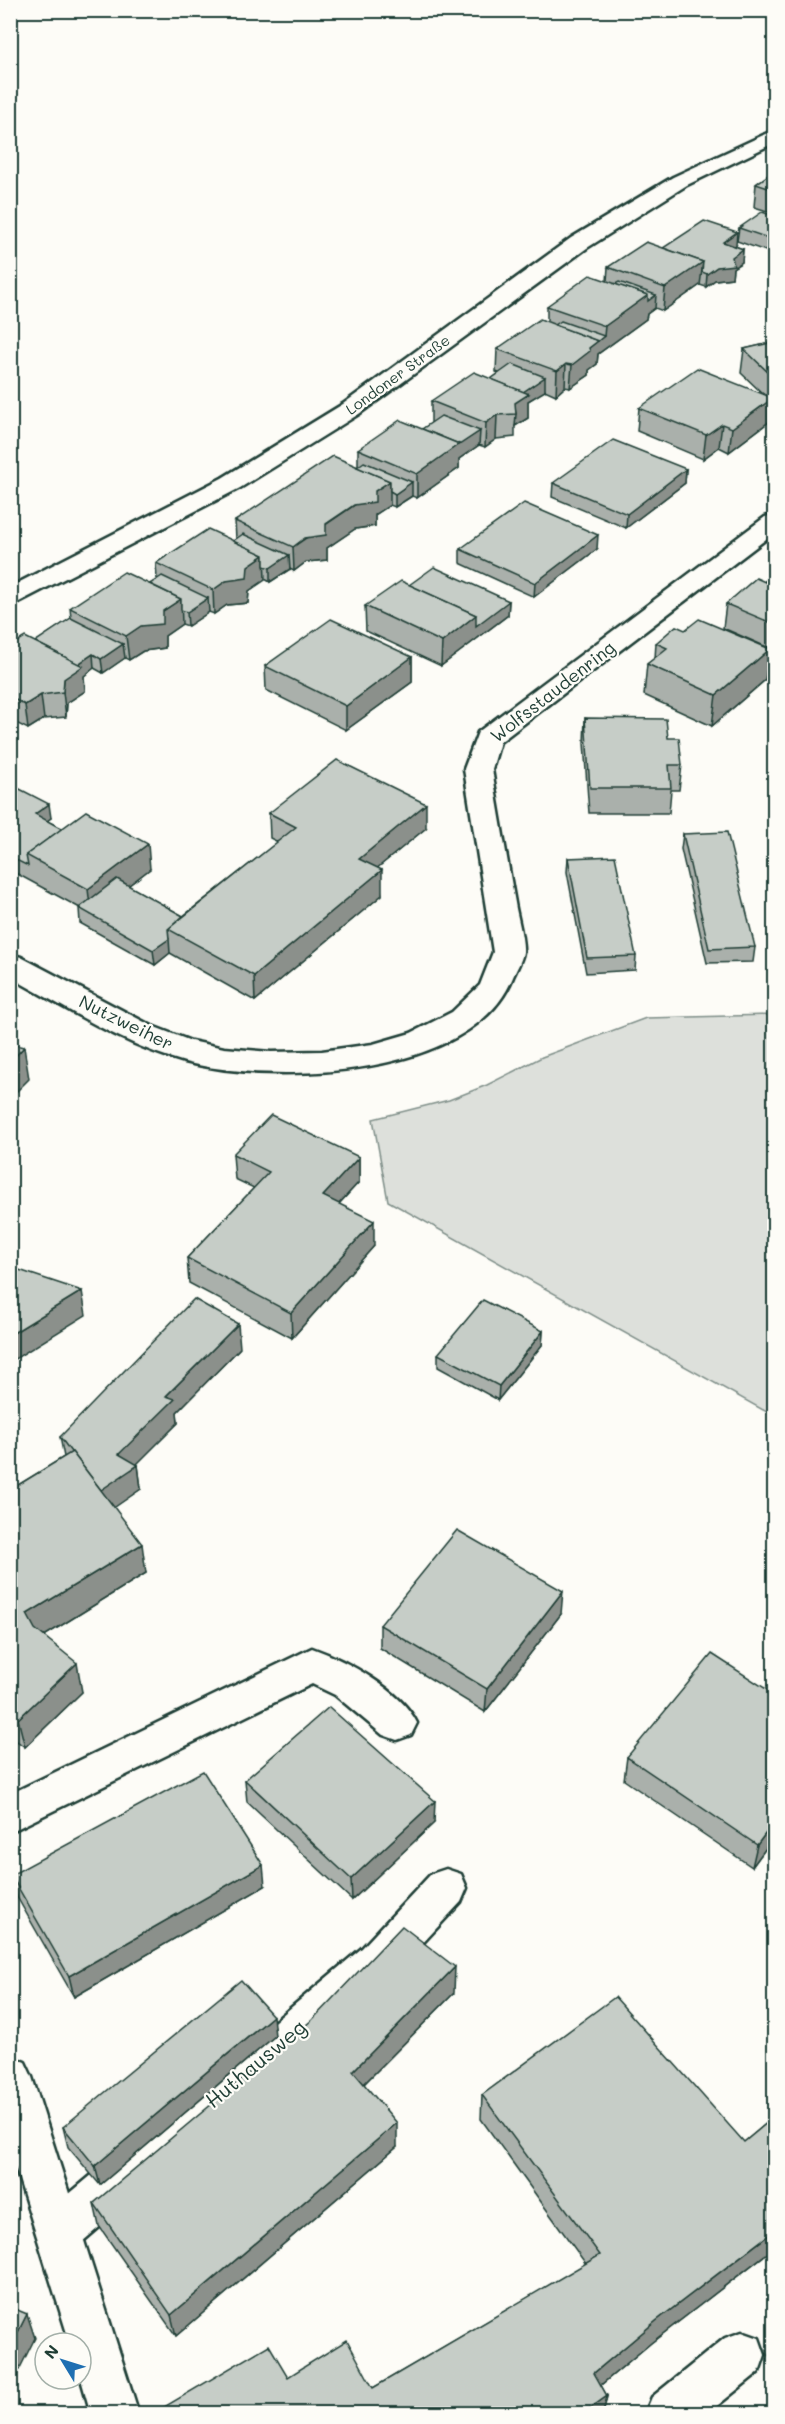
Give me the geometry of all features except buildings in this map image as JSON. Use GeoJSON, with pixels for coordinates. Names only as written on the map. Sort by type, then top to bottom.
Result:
{"type":"FeatureCollection","features":[{"type":"Feature","properties":{"kind":"street","name":"Londoner Straße"},"geometry":{"type":"LineString","coordinates":[[10,597],[231,483],[351,409],[579,243],[680,181],[774,136]]}},
{"type":"Feature","properties":{"kind":"street","name":"Wolfsstaudenring"},"geometry":{"type":"LineString","coordinates":[[486,1001],[500,983],[508,952],[478,769],[488,738],[774,522]]}},
{"type":"Feature","properties":{"kind":"street","name":"Nutzweiher"},"geometry":{"type":"LineString","coordinates":[[10,964],[155,1040],[188,1052],[229,1060],[306,1063],[378,1053],[440,1033],[464,1020],[486,1001]]}},
{"type":"Feature","properties":{"kind":"street"},"geometry":{"type":"LineString","coordinates":[[10,1814],[312,1665],[349,1683],[398,1723]]}},
{"type":"Feature","properties":{"kind":"street","name":"Huthausweg"},"geometry":{"type":"LineString","coordinates":[[60,2232],[377,1962],[446,1888]]}},
{"type":"Feature","properties":{"kind":"street"},"geometry":{"type":"LineString","coordinates":[[10,2077],[115,2414]]}},
{"type":"Feature","properties":{"kind":"street"},"geometry":{"type":"LineString","coordinates":[[669,2414],[742,2355]]}},
{"type":"Feature","properties":{"kind":"shaded area"},"geometry":{"type":"Polygon","coordinates":[[[774,1015],[774,1416],[388,1201],[373,1119],[449,1100],[487,1085],[542,1057],[646,1018],[774,1015]]]}}]}
